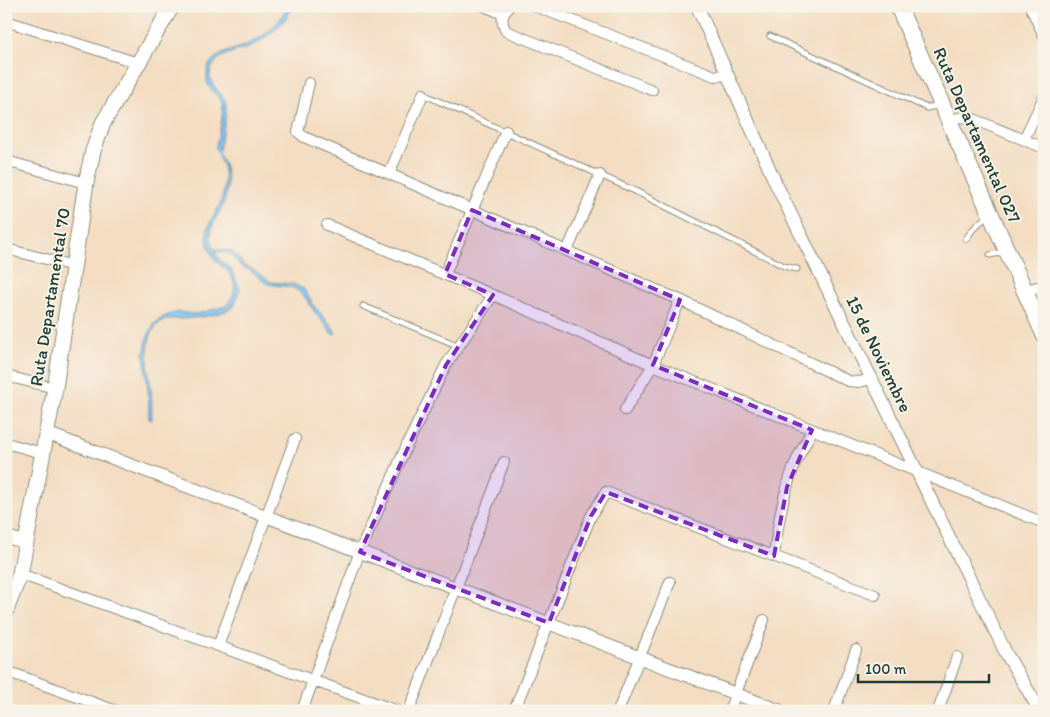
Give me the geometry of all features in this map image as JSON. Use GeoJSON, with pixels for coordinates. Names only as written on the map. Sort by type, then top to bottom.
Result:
{"type":"FeatureCollection","features":[{"type":"Feature","properties":{"kind":"main road","name":"Ruta Departamental 70"},"geometry":{"type":"LineString","coordinates":[[6,610],[20,574],[55,388],[86,183],[93,151],[103,123],[172,6]]}},
{"type":"Feature","properties":{"kind":"main road","name":"Ruta Departamental 027"},"geometry":{"type":"LineString","coordinates":[[898,6],[1044,334]]}},
{"type":"Feature","properties":{"kind":"street"},"geometry":{"type":"LineString","coordinates":[[484,6],[506,10],[502,23],[506,31],[652,90]]}},
{"type":"Feature","properties":{"kind":"street"},"geometry":{"type":"LineString","coordinates":[[535,6],[716,76],[728,75]]}},
{"type":"Feature","properties":{"kind":"street","name":"15 de Noviembre"},"geometry":{"type":"LineString","coordinates":[[697,6],[777,186],[1006,655],[1040,711]]}},
{"type":"Feature","properties":{"kind":"street"},"geometry":{"type":"LineString","coordinates":[[1030,6],[1044,36]]}},
{"type":"Feature","properties":{"kind":"street"},"geometry":{"type":"LineString","coordinates":[[6,21],[138,64]]}},
{"type":"Feature","properties":{"kind":"street"},"geometry":{"type":"LineString","coordinates":[[310,83],[298,132],[304,137],[680,300],[848,381],[859,382],[872,379]]}},
{"type":"Feature","properties":{"kind":"street"},"geometry":{"type":"LineString","coordinates":[[388,174],[424,94]]}},
{"type":"Feature","properties":{"kind":"street"},"geometry":{"type":"LineString","coordinates":[[1024,139],[1044,97]]}},
{"type":"Feature","properties":{"kind":"street"},"geometry":{"type":"LineString","coordinates":[[949,120],[964,116],[1044,148]]}},
{"type":"Feature","properties":{"kind":"street"},"geometry":{"type":"LineString","coordinates":[[444,274],[506,131]]}},
{"type":"Feature","properties":{"kind":"street"},"geometry":{"type":"LineString","coordinates":[[6,160],[86,183]]}},
{"type":"Feature","properties":{"kind":"street"},"geometry":{"type":"LineString","coordinates":[[567,251],[600,175]]}},
{"type":"Feature","properties":{"kind":"street"},"geometry":{"type":"LineString","coordinates":[[328,225],[653,365],[1044,523]]}},
{"type":"Feature","properties":{"kind":"street"},"geometry":{"type":"LineString","coordinates":[[6,249],[74,266]]}},
{"type":"Feature","properties":{"kind":"street"},"geometry":{"type":"LineString","coordinates":[[1025,291],[1037,287],[1044,288]]}},
{"type":"Feature","properties":{"kind":"street"},"geometry":{"type":"LineString","coordinates":[[302,711],[360,552],[407,445],[446,365],[493,295]]}},
{"type":"Feature","properties":{"kind":"street"},"geometry":{"type":"LineString","coordinates":[[625,410],[653,365],[680,300]]}},
{"type":"Feature","properties":{"kind":"street"},"geometry":{"type":"LineString","coordinates":[[6,376],[55,388]]}},
{"type":"Feature","properties":{"kind":"street"},"geometry":{"type":"LineString","coordinates":[[774,556],[781,508],[787,487],[794,467],[812,430]]}},
{"type":"Feature","properties":{"kind":"street"},"geometry":{"type":"LineString","coordinates":[[46,433],[781,711]]}},
{"type":"Feature","properties":{"kind":"street"},"geometry":{"type":"LineString","coordinates":[[218,646],[295,439]]}},
{"type":"Feature","properties":{"kind":"street"},"geometry":{"type":"LineString","coordinates":[[6,443],[42,453]]}},
{"type":"Feature","properties":{"kind":"street"},"geometry":{"type":"LineString","coordinates":[[409,711],[504,462]]}},
{"type":"Feature","properties":{"kind":"street"},"geometry":{"type":"LineString","coordinates":[[514,711],[591,516],[606,492],[875,595]]}},
{"type":"Feature","properties":{"kind":"street"},"geometry":{"type":"LineString","coordinates":[[6,537],[25,542]]}},
{"type":"Feature","properties":{"kind":"street"},"geometry":{"type":"LineString","coordinates":[[20,574],[397,711]]}},
{"type":"Feature","properties":{"kind":"street"},"geometry":{"type":"LineString","coordinates":[[618,711],[670,582]]}},
{"type":"Feature","properties":{"kind":"street"},"geometry":{"type":"LineString","coordinates":[[729,711],[764,620]]}},
{"type":"Feature","properties":{"kind":"street"},"geometry":{"type":"LineString","coordinates":[[834,711],[856,650]]}},
{"type":"Feature","properties":{"kind":"street"},"geometry":{"type":"LineString","coordinates":[[938,711],[957,656]]}},
{"type":"Feature","properties":{"kind":"street"},"geometry":{"type":"LineString","coordinates":[[6,671],[116,711]]}},
{"type":"Feature","properties":{"kind":"lane"},"geometry":{"type":"LineString","coordinates":[[770,36],[926,108],[942,104]]}},
{"type":"Feature","properties":{"kind":"lane"},"geometry":{"type":"LineString","coordinates":[[424,94],[635,191],[784,266],[797,269]]}},
{"type":"Feature","properties":{"kind":"lane"},"geometry":{"type":"LineString","coordinates":[[966,238],[990,213]]}},
{"type":"Feature","properties":{"kind":"lane"},"geometry":{"type":"LineString","coordinates":[[990,255],[1007,252]]}},
{"type":"Feature","properties":{"kind":"lane"},"geometry":{"type":"LineString","coordinates":[[363,306],[459,346]]}},
{"type":"Feature","properties":{"kind":"highlighted area"},"geometry":{"type":"Polygon","coordinates":[[[472,210],[680,300],[653,365],[812,430],[787,487],[774,556],[606,492],[591,516],[549,623],[360,552],[446,365],[493,295],[445,274],[472,210]]]}},
{"type":"Feature","properties":{"kind":"water"},"geometry":{"type":"Polygon","coordinates":[[[287,6],[291,6],[287,17],[269,35],[248,48],[223,56],[212,67],[210,73],[212,83],[222,95],[226,105],[225,122],[219,150],[215,149],[223,108],[218,96],[208,84],[208,67],[220,55],[246,45],[265,34],[281,18],[287,6]]]}},
{"type":"Feature","properties":{"kind":"water"},"geometry":{"type":"Polygon","coordinates":[[[218,156],[220,156],[225,168],[227,186],[223,205],[211,230],[211,240],[214,249],[231,251],[243,265],[253,269],[271,282],[293,284],[304,289],[314,306],[336,333],[332,334],[305,297],[297,290],[290,287],[267,284],[249,269],[240,265],[229,253],[215,251],[221,262],[230,268],[240,288],[234,307],[221,313],[207,316],[167,320],[156,326],[149,342],[148,352],[152,420],[149,419],[144,353],[148,336],[155,323],[165,316],[178,312],[196,314],[226,306],[234,292],[232,278],[214,258],[207,240],[211,220],[219,206],[224,189],[224,170],[218,156]]]}},
{"type":"Feature","properties":{"kind":"waterway"},"geometry":{"type":"LineString","coordinates":[[217,148],[220,159]]}}]}
